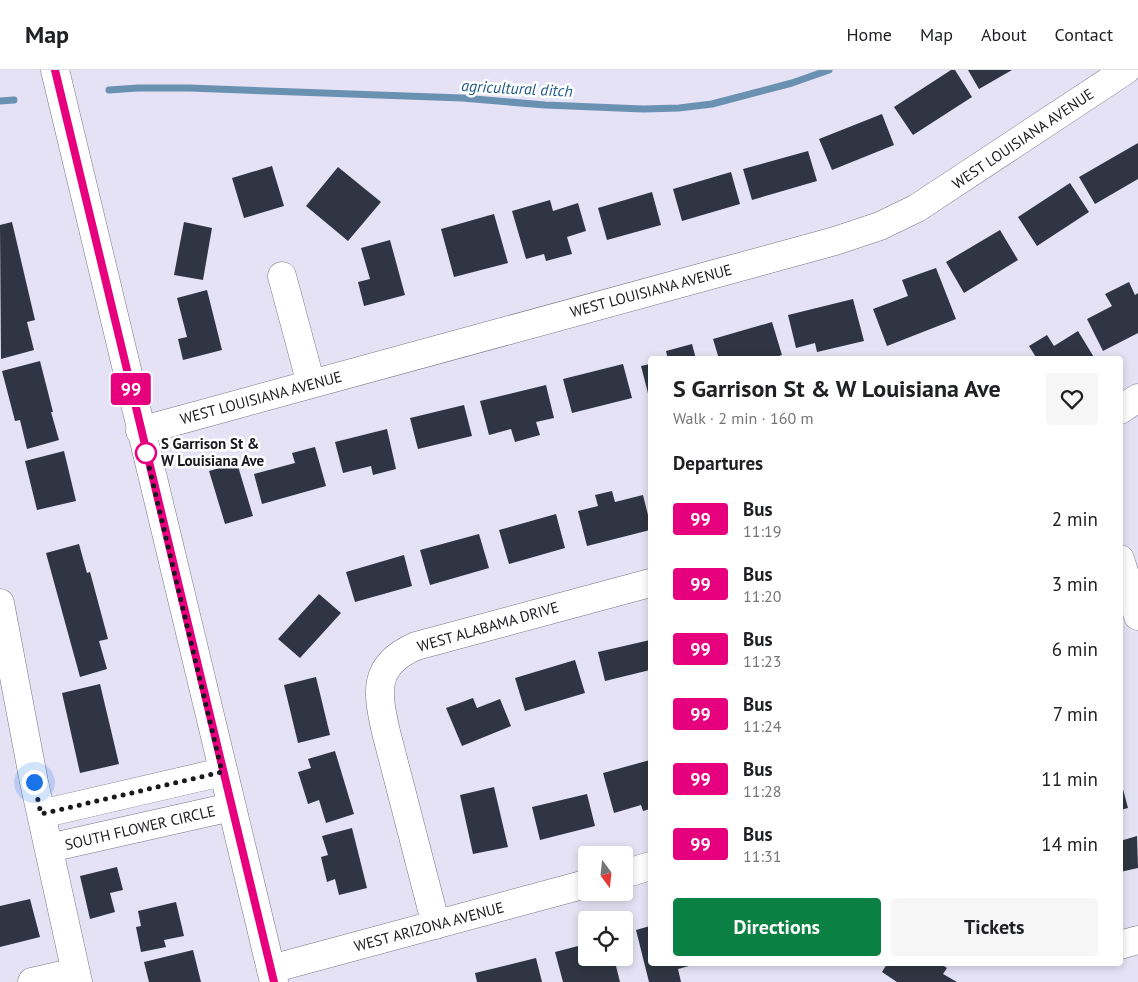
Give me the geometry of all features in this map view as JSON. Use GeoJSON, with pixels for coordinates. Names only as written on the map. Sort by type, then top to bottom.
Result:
{"type":"FeatureCollection","features":[{"type":"Feature","properties":{"kind":"street"},"geometry":{"type":"LineString","coordinates":[[55,70],[272,976]]}},
{"type":"Feature","properties":{"kind":"street","name":"WEST LOUISIANA AVENUE"},"geometry":{"type":"LineString","coordinates":[[140,430],[835,241],[880,226],[905,215],[943,192],[1126,70]]}},
{"type":"Feature","properties":{"kind":"street"},"geometry":{"type":"LineString","coordinates":[[282,276],[311,384]]}},
{"type":"Feature","properties":{"kind":"street"},"geometry":{"type":"LineString","coordinates":[[1123,408],[1138,398]]}},
{"type":"Feature","properties":{"kind":"street"},"geometry":{"type":"LineString","coordinates":[[1123,568],[1138,616]]}},
{"type":"Feature","properties":{"kind":"street","name":"WEST ALABAMA DRIVE"},"geometry":{"type":"LineString","coordinates":[[436,926],[384,727],[380,695],[382,674],[402,652],[416,646],[648,584]]}},
{"type":"Feature","properties":{"kind":"street","name":"SOUTH FLOWER CIRCLE"},"geometry":{"type":"LineString","coordinates":[[0,603],[25,738],[77,977]]}},
{"type":"Feature","properties":{"kind":"street"},"geometry":{"type":"LineString","coordinates":[[41,814],[222,772]]}},
{"type":"Feature","properties":{"kind":"street","name":"SOUTH FLOWER CIRCLE"},"geometry":{"type":"LineString","coordinates":[[49,848],[231,807]]}},
{"type":"Feature","properties":{"kind":"street"},"geometry":{"type":"LineString","coordinates":[[633,871],[648,867]]}},
{"type":"Feature","properties":{"kind":"street","name":"WEST ARIZONA AVENUE"},"geometry":{"type":"LineString","coordinates":[[272,976],[436,926],[578,886]]}},
{"type":"Feature","properties":{"kind":"street"},"geometry":{"type":"LineString","coordinates":[[1123,944],[1138,940]]}},
{"type":"Feature","properties":{"kind":"street"},"geometry":{"type":"LineString","coordinates":[[32,982],[77,977]]}},
{"type":"Feature","properties":{"kind":"building"},"geometry":{"type":"Polygon","coordinates":[[[951,70],[955,70],[972,97],[913,135],[894,107],[951,70]]]}},
{"type":"Feature","properties":{"kind":"building"},"geometry":{"type":"Polygon","coordinates":[[[968,70],[1012,70],[979,89],[968,70]]]}},
{"type":"Feature","properties":{"kind":"building"},"geometry":{"type":"Polygon","coordinates":[[[882,114],[894,145],[832,170],[819,139],[882,114]]]}},
{"type":"Feature","properties":{"kind":"building"},"geometry":{"type":"Polygon","coordinates":[[[1138,143],[1138,179],[1095,204],[1079,177],[1138,143]]]}},
{"type":"Feature","properties":{"kind":"building"},"geometry":{"type":"Polygon","coordinates":[[[808,151],[817,181],[752,200],[743,169],[808,151]]]}},
{"type":"Feature","properties":{"kind":"building"},"geometry":{"type":"Polygon","coordinates":[[[272,166],[284,206],[244,218],[232,178],[272,166]]]}},
{"type":"Feature","properties":{"kind":"building"},"geometry":{"type":"Polygon","coordinates":[[[338,167],[381,202],[348,241],[306,206],[338,167]]]}},
{"type":"Feature","properties":{"kind":"building"},"geometry":{"type":"Polygon","coordinates":[[[731,172],[740,204],[682,221],[673,189],[731,172]]]}},
{"type":"Feature","properties":{"kind":"building"},"geometry":{"type":"Polygon","coordinates":[[[1070,183],[1089,212],[1037,246],[1018,217],[1070,183]]]}},
{"type":"Feature","properties":{"kind":"building"},"geometry":{"type":"Polygon","coordinates":[[[652,192],[661,225],[607,240],[598,208],[652,192]]]}},
{"type":"Feature","properties":{"kind":"building"},"geometry":{"type":"Polygon","coordinates":[[[550,200],[553,211],[578,203],[586,231],[567,237],[572,254],[546,261],[544,254],[526,259],[512,211],[550,200]]]}},
{"type":"Feature","properties":{"kind":"building"},"geometry":{"type":"Polygon","coordinates":[[[494,214],[508,263],[454,277],[441,229],[494,214]]]}},
{"type":"Feature","properties":{"kind":"building"},"geometry":{"type":"Polygon","coordinates":[[[12,222],[35,320],[27,322],[34,350],[1,359],[0,225],[12,222]]]}},
{"type":"Feature","properties":{"kind":"building"},"geometry":{"type":"Polygon","coordinates":[[[184,222],[212,228],[203,280],[174,275],[184,222]]]}},
{"type":"Feature","properties":{"kind":"building"},"geometry":{"type":"Polygon","coordinates":[[[1000,230],[1018,260],[964,293],[946,262],[1000,230]]]}},
{"type":"Feature","properties":{"kind":"building"},"geometry":{"type":"Polygon","coordinates":[[[390,240],[405,295],[364,306],[358,282],[370,279],[361,248],[390,240]]]}},
{"type":"Feature","properties":{"kind":"building"},"geometry":{"type":"Polygon","coordinates":[[[936,268],[956,319],[887,346],[873,309],[908,296],[902,280],[936,268]]]}},
{"type":"Feature","properties":{"kind":"building"},"geometry":{"type":"Polygon","coordinates":[[[1129,282],[1135,295],[1138,293],[1138,333],[1103,351],[1087,319],[1112,306],[1105,294],[1129,282]]]}},
{"type":"Feature","properties":{"kind":"building"},"geometry":{"type":"Polygon","coordinates":[[[207,290],[222,350],[183,360],[178,339],[187,337],[177,298],[207,290]]]}},
{"type":"Feature","properties":{"kind":"building"},"geometry":{"type":"Polygon","coordinates":[[[853,299],[864,341],[817,352],[815,343],[796,348],[788,315],[853,299]]]}},
{"type":"Feature","properties":{"kind":"building"},"geometry":{"type":"Polygon","coordinates":[[[772,322],[782,355],[718,356],[713,339],[772,322]]]}},
{"type":"Feature","properties":{"kind":"building"},"geometry":{"type":"Polygon","coordinates":[[[1078,331],[1093,356],[1035,356],[1029,346],[1047,335],[1054,346],[1078,331]]]}},
{"type":"Feature","properties":{"kind":"building"},"geometry":{"type":"Polygon","coordinates":[[[692,344],[695,356],[667,356],[666,351],[692,344]]]}},
{"type":"Feature","properties":{"kind":"building"},"geometry":{"type":"Polygon","coordinates":[[[40,361],[59,440],[27,449],[20,420],[15,421],[2,371],[40,361]]]}},
{"type":"Feature","properties":{"kind":"building"},"geometry":{"type":"Polygon","coordinates":[[[623,364],[632,398],[572,413],[563,379],[623,364]]]}},
{"type":"Feature","properties":{"kind":"building"},"geometry":{"type":"Polygon","coordinates":[[[648,364],[648,393],[641,366],[648,364]]]}},
{"type":"Feature","properties":{"kind":"building"},"geometry":{"type":"Polygon","coordinates":[[[546,385],[554,418],[536,422],[540,435],[515,442],[511,429],[489,435],[480,401],[546,385]]]}},
{"type":"Feature","properties":{"kind":"building"},"geometry":{"type":"Polygon","coordinates":[[[464,405],[472,436],[418,449],[410,418],[464,405]]]}},
{"type":"Feature","properties":{"kind":"building"},"geometry":{"type":"Polygon","coordinates":[[[387,429],[396,469],[373,475],[371,466],[343,473],[335,442],[387,429]]]}},
{"type":"Feature","properties":{"kind":"building"},"geometry":{"type":"Polygon","coordinates":[[[315,447],[326,486],[262,504],[254,474],[295,463],[292,453],[315,447]]]}},
{"type":"Feature","properties":{"kind":"building"},"geometry":{"type":"Polygon","coordinates":[[[64,451],[76,501],[37,510],[25,461],[64,451]]]}},
{"type":"Feature","properties":{"kind":"building"},"geometry":{"type":"Polygon","coordinates":[[[237,463],[253,516],[225,524],[209,471],[237,463]]]}},
{"type":"Feature","properties":{"kind":"building"},"geometry":{"type":"Polygon","coordinates":[[[612,491],[615,502],[643,495],[648,515],[648,531],[587,546],[578,511],[598,506],[595,495],[612,491]]]}},
{"type":"Feature","properties":{"kind":"building"},"geometry":{"type":"Polygon","coordinates":[[[556,514],[565,548],[509,564],[499,530],[556,514]]]}},
{"type":"Feature","properties":{"kind":"building"},"geometry":{"type":"Polygon","coordinates":[[[479,534],[489,568],[430,585],[420,550],[479,534]]]}},
{"type":"Feature","properties":{"kind":"building"},"geometry":{"type":"Polygon","coordinates":[[[79,544],[87,573],[90,572],[108,639],[99,641],[107,669],[80,677],[46,553],[79,544]]]}},
{"type":"Feature","properties":{"kind":"building"},"geometry":{"type":"Polygon","coordinates":[[[404,555],[412,586],[355,602],[346,572],[404,555]]]}},
{"type":"Feature","properties":{"kind":"building"},"geometry":{"type":"Polygon","coordinates":[[[319,594],[341,613],[300,658],[278,639],[319,594]]]}},
{"type":"Feature","properties":{"kind":"building"},"geometry":{"type":"Polygon","coordinates":[[[648,640],[648,670],[605,681],[598,652],[648,640]]]}},
{"type":"Feature","properties":{"kind":"building"},"geometry":{"type":"Polygon","coordinates":[[[575,660],[585,693],[525,711],[515,678],[575,660]]]}},
{"type":"Feature","properties":{"kind":"building"},"geometry":{"type":"Polygon","coordinates":[[[316,677],[330,735],[298,743],[284,685],[316,677]]]}},
{"type":"Feature","properties":{"kind":"building"},"geometry":{"type":"Polygon","coordinates":[[[100,684],[119,764],[80,773],[62,693],[100,684]]]}},
{"type":"Feature","properties":{"kind":"building"},"geometry":{"type":"Polygon","coordinates":[[[473,698],[477,708],[500,699],[511,726],[462,746],[446,708],[473,698]]]}},
{"type":"Feature","properties":{"kind":"building"},"geometry":{"type":"Polygon","coordinates":[[[335,751],[354,814],[326,823],[319,800],[308,804],[298,772],[311,768],[308,759],[335,751]]]}},
{"type":"Feature","properties":{"kind":"building"},"geometry":{"type":"Polygon","coordinates":[[[648,761],[648,810],[643,811],[641,805],[614,813],[603,773],[648,761]]]}},
{"type":"Feature","properties":{"kind":"building"},"geometry":{"type":"Polygon","coordinates":[[[494,787],[508,847],[473,854],[460,795],[494,787]]]}},
{"type":"Feature","properties":{"kind":"building"},"geometry":{"type":"Polygon","coordinates":[[[1123,789],[1128,808],[1123,809],[1123,789]]]}},
{"type":"Feature","properties":{"kind":"building"},"geometry":{"type":"Polygon","coordinates":[[[587,794],[595,826],[540,840],[532,807],[587,794]]]}},
{"type":"Feature","properties":{"kind":"building"},"geometry":{"type":"Polygon","coordinates":[[[352,828],[367,888],[339,895],[335,879],[327,882],[321,857],[328,855],[322,836],[352,828]]]}},
{"type":"Feature","properties":{"kind":"building"},"geometry":{"type":"Polygon","coordinates":[[[1137,836],[1138,868],[1123,871],[1123,840],[1137,836]]]}},
{"type":"Feature","properties":{"kind":"building"},"geometry":{"type":"Polygon","coordinates":[[[117,867],[123,890],[110,893],[115,912],[90,919],[80,876],[117,867]]]}},
{"type":"Feature","properties":{"kind":"building"},"geometry":{"type":"Polygon","coordinates":[[[30,899],[40,937],[0,947],[0,906],[30,899]]]}},
{"type":"Feature","properties":{"kind":"building"},"geometry":{"type":"Polygon","coordinates":[[[176,902],[184,936],[164,940],[166,947],[141,952],[136,927],[141,926],[138,911],[176,902]]]}},
{"type":"Feature","properties":{"kind":"building"},"geometry":{"type":"Polygon","coordinates":[[[648,927],[648,966],[689,966],[678,969],[681,982],[649,982],[636,930],[648,927]]]}},
{"type":"Feature","properties":{"kind":"building"},"geometry":{"type":"Polygon","coordinates":[[[578,946],[578,966],[616,966],[620,982],[563,982],[555,952],[578,946]]]}},
{"type":"Feature","properties":{"kind":"building"},"geometry":{"type":"Polygon","coordinates":[[[193,950],[201,982],[149,982],[144,962],[193,950]]]}},
{"type":"Feature","properties":{"kind":"building"},"geometry":{"type":"Polygon","coordinates":[[[536,958],[542,982],[477,982],[475,973],[536,958]]]}},
{"type":"Feature","properties":{"kind":"building"},"geometry":{"type":"Polygon","coordinates":[[[886,966],[944,966],[947,968],[943,974],[957,982],[897,982],[882,972],[886,966]]]}},
{"type":"Feature","properties":{"kind":"waterway","name":"agricultural ditch"},"geometry":{"type":"LineString","coordinates":[[109,90],[189,88],[462,98],[545,105],[643,109],[679,108],[712,104],[792,83],[829,70]]}},
{"type":"Feature","properties":{"kind":"waterway","name":"agricultural ditch"},"geometry":{"type":"LineString","coordinates":[[0,101],[14,100]]}},
{"type":"Feature","properties":{"kind":"bus line","name":"99"},"geometry":{"type":"LineString","coordinates":[[55,70],[274,982]]}},
{"type":"Feature","properties":{"kind":"place","name":"S Garrison St & W Louisiana Ave"},"geometry":{"type":"Point","coordinates":[146,453]}},
{"type":"Feature","properties":{"kind":"route"},"geometry":{"type":"LineString","coordinates":[[34,782],[41,814],[222,772],[145,450],[146,453]]}}]}
